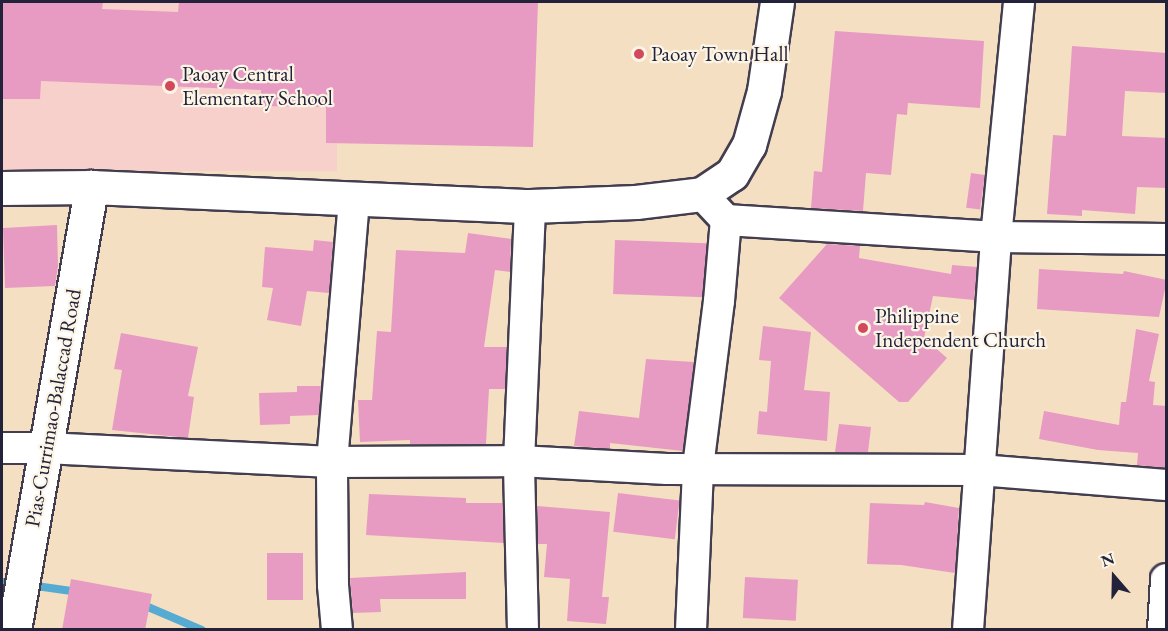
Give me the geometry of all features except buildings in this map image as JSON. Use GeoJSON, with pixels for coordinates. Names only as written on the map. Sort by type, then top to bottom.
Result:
{"type":"FeatureCollection","features":[{"type":"Feature","properties":{"kind":"main road"},"geometry":{"type":"LineString","coordinates":[[2,188],[92,187],[530,206],[636,202],[702,194],[732,174],[749,145],[764,92],[777,2]]}},
{"type":"Feature","properties":{"kind":"main road","name":"Pias-Currimao-Balaccad Road"},"geometry":{"type":"LineString","coordinates":[[14,628],[92,187]]}},
{"type":"Feature","properties":{"kind":"street"},"geometry":{"type":"LineString","coordinates":[[968,630],[996,237],[1018,2]]}},
{"type":"Feature","properties":{"kind":"street"},"geometry":{"type":"LineString","coordinates":[[702,194],[726,220],[996,237],[1167,239]]}},
{"type":"Feature","properties":{"kind":"street"},"geometry":{"type":"LineString","coordinates":[[337,630],[333,585],[332,462],[354,198]]}},
{"type":"Feature","properties":{"kind":"street"},"geometry":{"type":"LineString","coordinates":[[523,630],[519,461],[530,206]]}},
{"type":"Feature","properties":{"kind":"street"},"geometry":{"type":"LineString","coordinates":[[691,630],[698,467],[719,301],[726,220]]}},
{"type":"Feature","properties":{"kind":"street"},"geometry":{"type":"LineString","coordinates":[[2,448],[45,448],[332,462],[519,461],[667,469],[698,467],[979,470],[1167,484]]}},
{"type":"Feature","properties":{"kind":"street"},"geometry":{"type":"LineString","coordinates":[[1163,630],[1167,579]]}},
{"type":"Feature","properties":{"kind":"shaded area","name":"Paoay Central Elementary School"},"geometry":{"type":"Polygon","coordinates":[[[2,2],[337,2],[337,171],[2,171],[2,2]]]}},
{"type":"Feature","properties":{"kind":"waterway"},"geometry":{"type":"LineString","coordinates":[[2,582],[16,584]]}},
{"type":"Feature","properties":{"kind":"waterway"},"geometry":{"type":"LineString","coordinates":[[29,585],[79,592]]}},
{"type":"Feature","properties":{"kind":"waterway"},"geometry":{"type":"LineString","coordinates":[[141,604],[202,630]]}},
{"type":"Feature","properties":{"kind":"place","name":"Paoay Town Hall"},"geometry":{"type":"Point","coordinates":[639,54]}},
{"type":"Feature","properties":{"kind":"place","name":"Paoay Central Elementary School"},"geometry":{"type":"Point","coordinates":[170,86]}},
{"type":"Feature","properties":{"kind":"place","name":"Philippine Independent Church"},"geometry":{"type":"Point","coordinates":[863,328]}}]}
